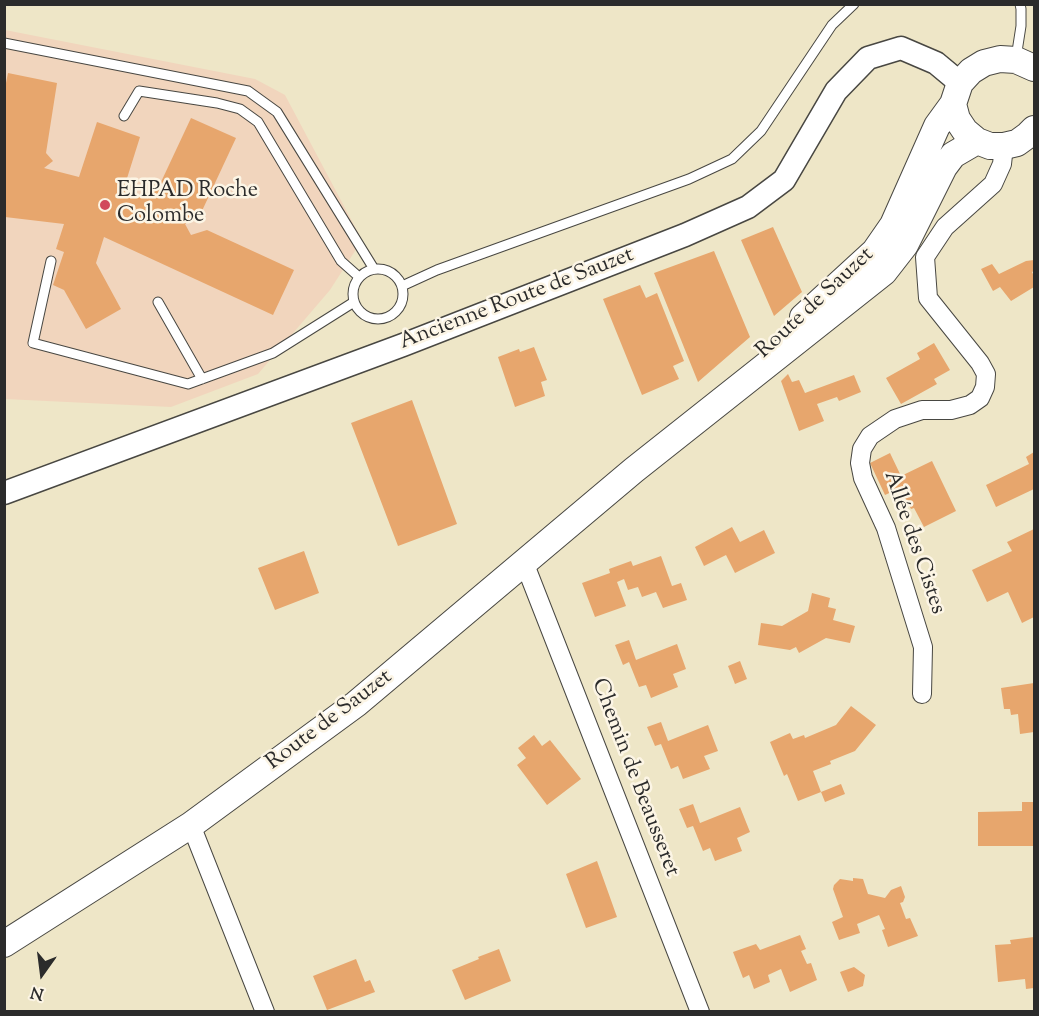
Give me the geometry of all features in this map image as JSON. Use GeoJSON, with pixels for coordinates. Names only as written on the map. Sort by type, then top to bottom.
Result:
{"type":"FeatureCollection","features":[{"type":"Feature","properties":{"kind":"main road","name":"Route de Sauzet"},"geometry":{"type":"LineString","coordinates":[[634,470],[875,251],[893,225],[937,126],[971,71],[984,63],[1000,59],[1030,66]]}},
{"type":"Feature","properties":{"kind":"main road"},"geometry":{"type":"LineString","coordinates":[[957,94],[957,119],[965,131],[977,141],[990,146],[1004,146],[1017,142],[1035,129]]}},
{"type":"Feature","properties":{"kind":"main road","name":"Route de Sauzet"},"geometry":{"type":"LineString","coordinates":[[4,944],[191,825],[356,704],[634,470],[884,272],[905,245],[944,167],[953,155],[977,141]]}},
{"type":"Feature","properties":{"kind":"street","name":"Ancienne Route de Sauzet"},"geometry":{"type":"LineString","coordinates":[[4,493],[403,345],[685,235],[748,207],[784,180],[836,91],[868,58],[901,48],[936,63],[957,94]]}},
{"type":"Feature","properties":{"kind":"street","name":"Allée des Cistes"},"geometry":{"type":"LineString","coordinates":[[922,694],[923,647],[886,528],[863,478],[860,464],[862,449],[870,436],[895,419],[922,410],[951,410],[970,405],[980,398],[985,387],[986,374],[980,363],[928,298],[925,257],[945,227],[993,184],[1002,164],[1004,146]]}},
{"type":"Feature","properties":{"kind":"street","name":"Chemin de Beausseret"},"geometry":{"type":"LineString","coordinates":[[524,562],[700,1011]]}},
{"type":"Feature","properties":{"kind":"street"},"geometry":{"type":"LineString","coordinates":[[191,825],[265,1011]]}},
{"type":"Feature","properties":{"kind":"lane"},"geometry":{"type":"LineString","coordinates":[[402,286],[437,270],[689,179],[732,159],[761,131],[832,25],[854,4]]}},
{"type":"Feature","properties":{"kind":"lane"},"geometry":{"type":"LineString","coordinates":[[1020,4],[1021,26],[1030,66]]}},
{"type":"Feature","properties":{"kind":"lane"},"geometry":{"type":"LineString","coordinates":[[4,43],[248,91],[278,112],[374,269]]}},
{"type":"Feature","properties":{"kind":"lane"},"geometry":{"type":"LineString","coordinates":[[124,116],[139,91],[217,103],[240,109],[258,122],[341,261],[359,277]]}},
{"type":"Feature","properties":{"kind":"lane"},"geometry":{"type":"LineString","coordinates":[[51,261],[33,343],[188,384],[273,352],[354,302]]}},
{"type":"Feature","properties":{"kind":"lane"},"geometry":{"type":"LineString","coordinates":[[374,269],[383,269],[391,273],[398,278],[402,286],[403,295],[397,311],[382,319],[373,319],[365,315],[358,310],[354,302],[352,293],[354,285],[359,277],[374,269]]}},
{"type":"Feature","properties":{"kind":"lane"},"geometry":{"type":"LineString","coordinates":[[158,302],[202,379]]}},
{"type":"Feature","properties":{"kind":"shaded area"},"geometry":{"type":"Polygon","coordinates":[[[5,30],[255,79],[285,95],[362,240],[330,290],[258,374],[171,407],[5,399],[5,30]]]}},
{"type":"Feature","properties":{"kind":"building","name":"EHPAD Roche Colombe"},"geometry":{"type":"Polygon","coordinates":[[[8,73],[57,83],[46,153],[53,161],[44,168],[79,177],[97,122],[140,137],[123,191],[154,197],[150,186],[161,182],[191,118],[236,138],[201,213],[185,224],[191,235],[207,230],[294,270],[273,315],[104,237],[96,263],[121,309],[86,329],[64,290],[53,285],[64,252],[56,249],[64,224],[5,217],[4,93],[8,73]]]}},
{"type":"Feature","properties":{"kind":"building"},"geometry":{"type":"Polygon","coordinates":[[[773,227],[802,292],[774,316],[741,240],[773,227]]]}},
{"type":"Feature","properties":{"kind":"building"},"geometry":{"type":"Polygon","coordinates":[[[714,251],[750,337],[698,382],[654,273],[714,251]]]}},
{"type":"Feature","properties":{"kind":"building"},"geometry":{"type":"Polygon","coordinates":[[[1034,260],[1034,271],[1032,272],[1034,287],[1011,301],[1000,287],[993,291],[981,269],[992,264],[999,274],[1026,261],[1034,260]]]}},
{"type":"Feature","properties":{"kind":"building"},"geometry":{"type":"Polygon","coordinates":[[[640,285],[646,298],[657,293],[684,361],[673,366],[679,379],[642,395],[603,299],[640,285]]]}},
{"type":"Feature","properties":{"kind":"building"},"geometry":{"type":"Polygon","coordinates":[[[934,343],[950,370],[934,379],[937,384],[901,404],[886,378],[920,359],[917,353],[934,343]]]}},
{"type":"Feature","properties":{"kind":"building"},"geometry":{"type":"Polygon","coordinates":[[[534,347],[547,380],[541,382],[545,396],[515,407],[498,357],[519,349],[520,352],[534,347]]]}},
{"type":"Feature","properties":{"kind":"building"},"geometry":{"type":"Polygon","coordinates":[[[788,374],[792,382],[799,380],[805,393],[854,375],[861,392],[839,401],[837,397],[817,404],[824,421],[799,431],[781,381],[788,374]]]}},
{"type":"Feature","properties":{"kind":"building"},"geometry":{"type":"Polygon","coordinates":[[[412,400],[457,524],[398,546],[351,423],[412,400]]]}},
{"type":"Feature","properties":{"kind":"building"},"geometry":{"type":"Polygon","coordinates":[[[1034,452],[1034,489],[996,507],[986,485],[1029,464],[1026,457],[1034,452]]]}},
{"type":"Feature","properties":{"kind":"building"},"geometry":{"type":"Polygon","coordinates":[[[890,453],[901,476],[932,461],[956,511],[924,527],[900,488],[885,495],[870,463],[890,453]]]}},
{"type":"Feature","properties":{"kind":"building"},"geometry":{"type":"Polygon","coordinates":[[[732,527],[740,542],[764,530],[775,553],[735,573],[726,555],[704,566],[695,547],[732,527]]]}},
{"type":"Feature","properties":{"kind":"building"},"geometry":{"type":"Polygon","coordinates":[[[1034,529],[1034,617],[1022,623],[1008,592],[987,602],[972,570],[1012,551],[1007,542],[1034,529]]]}},
{"type":"Feature","properties":{"kind":"building"},"geometry":{"type":"Polygon","coordinates":[[[304,551],[319,593],[275,610],[258,568],[304,551]]]}},
{"type":"Feature","properties":{"kind":"building"},"geometry":{"type":"Polygon","coordinates":[[[661,556],[672,586],[681,583],[687,600],[663,608],[656,592],[642,597],[638,587],[628,590],[624,579],[617,582],[626,606],[595,617],[582,583],[610,573],[609,569],[631,561],[633,566],[661,556]]]}},
{"type":"Feature","properties":{"kind":"building"},"geometry":{"type":"Polygon","coordinates":[[[812,593],[830,598],[828,607],[836,609],[833,620],[855,626],[850,643],[826,638],[799,653],[796,647],[790,650],[758,645],[761,623],[782,626],[808,611],[812,593]]]}},
{"type":"Feature","properties":{"kind":"building"},"geometry":{"type":"Polygon","coordinates":[[[629,640],[636,660],[677,644],[686,669],[673,674],[678,687],[651,698],[646,685],[639,687],[629,662],[623,665],[615,645],[629,640]]]}},
{"type":"Feature","properties":{"kind":"building"},"geometry":{"type":"Polygon","coordinates":[[[740,661],[747,679],[735,684],[728,666],[740,661]]]}},
{"type":"Feature","properties":{"kind":"building"},"geometry":{"type":"Polygon","coordinates":[[[1034,683],[1034,732],[1020,734],[1018,714],[1011,715],[1010,709],[1004,709],[1001,688],[1034,683]]]}},
{"type":"Feature","properties":{"kind":"building"},"geometry":{"type":"Polygon","coordinates":[[[851,706],[876,725],[855,751],[813,771],[821,792],[798,801],[787,774],[784,776],[770,742],[790,733],[793,739],[804,735],[805,738],[836,725],[851,706]]]}},
{"type":"Feature","properties":{"kind":"building"},"geometry":{"type":"Polygon","coordinates":[[[661,722],[668,741],[708,725],[718,751],[704,756],[710,769],[683,779],[678,766],[671,769],[661,744],[655,746],[647,727],[661,722]]]}},
{"type":"Feature","properties":{"kind":"building"},"geometry":{"type":"Polygon","coordinates":[[[534,735],[542,746],[550,740],[581,779],[547,805],[517,765],[526,758],[518,748],[534,735]]]}},
{"type":"Feature","properties":{"kind":"building"},"geometry":{"type":"Polygon","coordinates":[[[841,784],[845,794],[825,802],[821,792],[841,784]]]}},
{"type":"Feature","properties":{"kind":"building"},"geometry":{"type":"Polygon","coordinates":[[[1022,802],[1034,802],[1034,846],[978,846],[978,812],[1022,811],[1022,802]]]}},
{"type":"Feature","properties":{"kind":"building"},"geometry":{"type":"Polygon","coordinates":[[[693,804],[700,823],[740,807],[750,832],[737,838],[742,851],[715,861],[710,848],[703,851],[693,826],[687,828],[679,809],[693,804]]]}},
{"type":"Feature","properties":{"kind":"building"},"geometry":{"type":"Polygon","coordinates":[[[597,861],[617,917],[586,928],[566,874],[597,861]]]}},
{"type":"Feature","properties":{"kind":"building"},"geometry":{"type":"Polygon","coordinates":[[[853,878],[863,879],[868,894],[885,898],[891,890],[901,886],[905,897],[900,903],[906,919],[910,918],[918,936],[888,947],[882,930],[885,929],[879,915],[857,924],[860,933],[839,940],[832,922],[843,917],[833,889],[840,879],[853,881],[853,878]]]}},
{"type":"Feature","properties":{"kind":"building"},"geometry":{"type":"Polygon","coordinates":[[[800,935],[806,949],[801,951],[807,964],[811,963],[817,980],[790,992],[781,969],[768,975],[770,982],[754,989],[749,975],[743,978],[733,952],[756,944],[760,950],[800,935]]]}},
{"type":"Feature","properties":{"kind":"building"},"geometry":{"type":"Polygon","coordinates":[[[1034,937],[1034,988],[1026,989],[1025,979],[998,982],[995,945],[1011,944],[1010,940],[1034,937]]]}},
{"type":"Feature","properties":{"kind":"building"},"geometry":{"type":"Polygon","coordinates":[[[499,949],[511,981],[465,1000],[452,970],[499,949]]]}},
{"type":"Feature","properties":{"kind":"building"},"geometry":{"type":"Polygon","coordinates":[[[356,959],[365,982],[370,980],[375,992],[327,1010],[313,976],[356,959]]]}},
{"type":"Feature","properties":{"kind":"building"},"geometry":{"type":"Polygon","coordinates":[[[854,967],[865,975],[863,986],[848,992],[840,972],[854,967]]]}},
{"type":"Feature","properties":{"kind":"place","name":"EHPAD Roche Colombe"},"geometry":{"type":"Point","coordinates":[105,205]}}]}
